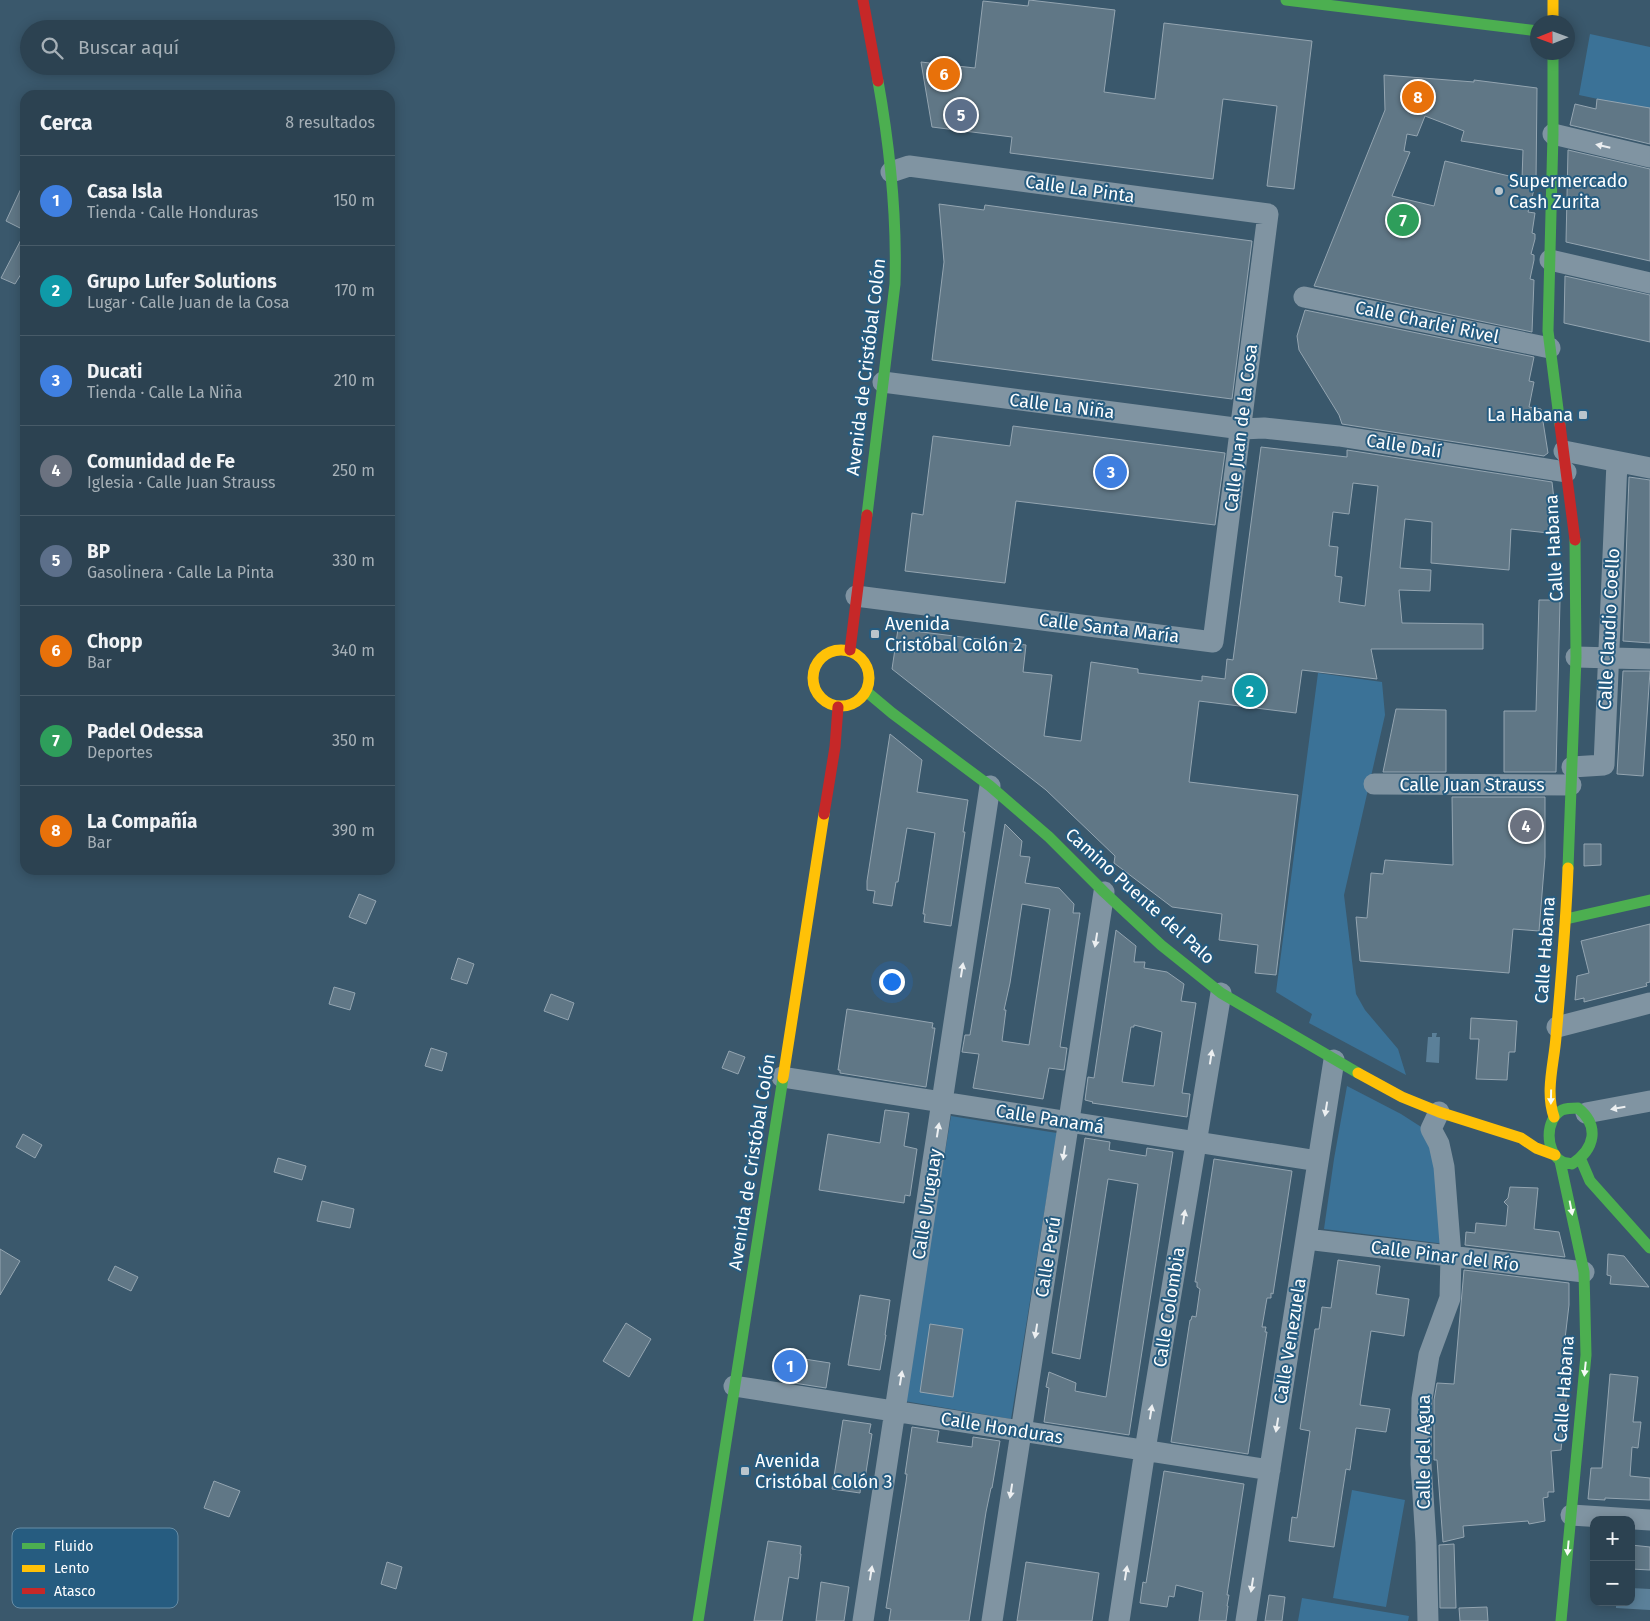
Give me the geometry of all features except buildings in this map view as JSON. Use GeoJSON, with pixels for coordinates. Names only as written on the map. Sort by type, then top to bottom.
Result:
{"type":"FeatureCollection","features":[{"type":"Feature","properties":{"kind":"street","name":"Avenida de Cristóbal Colón"},"geometry":{"type":"LineString","coordinates":[[850,650],[897,257],[891,172],[879,81],[863,0]]}},
{"type":"Feature","properties":{"kind":"street"},"geometry":{"type":"LineString","coordinates":[[1286,0],[1344,4],[1530,30]]}},
{"type":"Feature","properties":{"kind":"street"},"geometry":{"type":"LineString","coordinates":[[1553,0],[1553,15]]}},
{"type":"Feature","properties":{"kind":"street","name":"Calle Habana"},"geometry":{"type":"LineString","coordinates":[[1553,60],[1548,331],[1575,542],[1576,657],[1566,919],[1557,1034],[1551,1066],[1550,1106],[1554,1117]]}},
{"type":"Feature","properties":{"kind":"street"},"geometry":{"type":"LineString","coordinates":[[1553,134],[1650,157]]}},
{"type":"Feature","properties":{"kind":"street","name":"Calle La Pinta"},"geometry":{"type":"LineString","coordinates":[[891,172],[909,166],[1268,214]]}},
{"type":"Feature","properties":{"kind":"street","name":"Calle Juan de la Cosa"},"geometry":{"type":"LineString","coordinates":[[1213,642],[1242,429],[1268,214]]}},
{"type":"Feature","properties":{"kind":"street"},"geometry":{"type":"LineString","coordinates":[[1550,260],[1650,283]]}},
{"type":"Feature","properties":{"kind":"street","name":"Calle Charlei Rivel"},"geometry":{"type":"LineString","coordinates":[[1304,297],[1550,348]]}},
{"type":"Feature","properties":{"kind":"street","name":"Calle La Niña"},"geometry":{"type":"LineString","coordinates":[[883,382],[1242,429]]}},
{"type":"Feature","properties":{"kind":"street","name":"Calle Dalí"},"geometry":{"type":"LineString","coordinates":[[1242,429],[1264,428],[1339,436],[1566,472]]}},
{"type":"Feature","properties":{"kind":"street"},"geometry":{"type":"LineString","coordinates":[[1564,451],[1650,468]]}},
{"type":"Feature","properties":{"kind":"street","name":"Calle Claudio Coello"},"geometry":{"type":"LineString","coordinates":[[1571,776],[1604,765],[1617,462]]}},
{"type":"Feature","properties":{"kind":"street","name":"Calle Santa María"},"geometry":{"type":"LineString","coordinates":[[856,596],[1213,642]]}},
{"type":"Feature","properties":{"kind":"street"},"geometry":{"type":"LineString","coordinates":[[833,650],[850,650],[863,659],[870,675],[867,692],[849,707],[827,704],[816,692],[812,677],[822,657],[833,650]]}},
{"type":"Feature","properties":{"kind":"street"},"geometry":{"type":"LineString","coordinates":[[1576,657],[1650,659]]}},
{"type":"Feature","properties":{"kind":"street","name":"Camino Puente del Palo"},"geometry":{"type":"LineString","coordinates":[[867,692],[892,713],[990,786],[1049,837],[1161,945],[1221,993],[1334,1060],[1402,1097],[1439,1112],[1520,1138],[1558,1158]]}},
{"type":"Feature","properties":{"kind":"street","name":"Avenida de Cristóbal Colón"},"geometry":{"type":"LineString","coordinates":[[698,1621],[835,747],[838,707]]}},
{"type":"Feature","properties":{"kind":"street","name":"Calle Juan Strauss"},"geometry":{"type":"LineString","coordinates":[[1374,784],[1571,776]]}},
{"type":"Feature","properties":{"kind":"street","name":"Calle Uruguay"},"geometry":{"type":"LineString","coordinates":[[863,1621],[990,786]]}},
{"type":"Feature","properties":{"kind":"street","name":"Calle Perú"},"geometry":{"type":"LineString","coordinates":[[992,1621],[1104,892]]}},
{"type":"Feature","properties":{"kind":"street"},"geometry":{"type":"LineString","coordinates":[[1566,919],[1650,900]]}},
{"type":"Feature","properties":{"kind":"street","name":"Calle Colombia"},"geometry":{"type":"LineString","coordinates":[[1119,1621],[1145,1450],[1221,993]]}},
{"type":"Feature","properties":{"kind":"street"},"geometry":{"type":"LineString","coordinates":[[1557,1034],[1650,1003]]}},
{"type":"Feature","properties":{"kind":"street","name":"Calle Habana"},"geometry":{"type":"LineString","coordinates":[[1557,1034],[1563,1078]]}},
{"type":"Feature","properties":{"kind":"street","name":"Calle Venezuela"},"geometry":{"type":"LineString","coordinates":[[1246,1621],[1334,1060]]}},
{"type":"Feature","properties":{"kind":"street","name":"Calle Panamá"},"geometry":{"type":"LineString","coordinates":[[782,1077],[1318,1161]]}},
{"type":"Feature","properties":{"kind":"street"},"geometry":{"type":"LineString","coordinates":[[1579,1107],[1593,1130],[1591,1147],[1581,1160],[1572,1164],[1558,1158],[1552,1149],[1549,1139],[1554,1117],[1563,1110],[1579,1107],[1650,1100]]}},
{"type":"Feature","properties":{"kind":"street","name":"Calle del Agua"},"geometry":{"type":"LineString","coordinates":[[1428,1621],[1426,1542],[1421,1464],[1422,1399],[1430,1355],[1450,1298],[1451,1256],[1444,1167],[1439,1144],[1431,1129],[1439,1112]]}},
{"type":"Feature","properties":{"kind":"street"},"geometry":{"type":"LineString","coordinates":[[1520,1138],[1550,1130]]}},
{"type":"Feature","properties":{"kind":"street","name":"Calle Habana"},"geometry":{"type":"LineString","coordinates":[[1558,1158],[1584,1272],[1586,1355],[1561,1621]]}},
{"type":"Feature","properties":{"kind":"street"},"geometry":{"type":"LineString","coordinates":[[1581,1160],[1590,1181],[1650,1248]]}},
{"type":"Feature","properties":{"kind":"street","name":"Calle Pinar del Río"},"geometry":{"type":"LineString","coordinates":[[1306,1239],[1584,1272]]}},
{"type":"Feature","properties":{"kind":"street","name":"Calle Honduras"},"geometry":{"type":"LineString","coordinates":[[734,1386],[1270,1470]]}},
{"type":"Feature","properties":{"kind":"street"},"geometry":{"type":"LineString","coordinates":[[1571,1515],[1650,1520]]}},
{"type":"Feature","properties":{"kind":"shaded area"},"geometry":{"type":"Polygon","coordinates":[[[1590,34],[1650,47],[1650,110],[1579,95],[1590,34]]]}},
{"type":"Feature","properties":{"kind":"shaded area"},"geometry":{"type":"Polygon","coordinates":[[[1318,673],[1382,682],[1385,715],[1344,895],[1356,994],[1365,1010],[1398,1049],[1406,1075],[1309,1023],[1312,1014],[1276,992],[1318,673]]]}},
{"type":"Feature","properties":{"kind":"shaded area"},"geometry":{"type":"Polygon","coordinates":[[[1432,1033],[1437,1033],[1436,1037],[1440,1037],[1439,1063],[1426,1062],[1428,1037],[1432,1037],[1432,1033]]]}},
{"type":"Feature","properties":{"kind":"shaded area"},"geometry":{"type":"Polygon","coordinates":[[[1347,1086],[1401,1114],[1429,1132],[1445,1244],[1324,1229],[1347,1086]]]}},
{"type":"Feature","properties":{"kind":"shaded area"},"geometry":{"type":"Polygon","coordinates":[[[951,1116],[1057,1133],[1011,1419],[904,1401],[951,1116]]]}},
{"type":"Feature","properties":{"kind":"shaded area"},"geometry":{"type":"Polygon","coordinates":[[[1352,1490],[1405,1500],[1386,1607],[1333,1598],[1352,1490]]]}},
{"type":"Feature","properties":{"kind":"shaded area"},"geometry":{"type":"Polygon","coordinates":[[[1635,1588],[1650,1589],[1650,1610],[1616,1608],[1616,1606],[1635,1606],[1635,1588]]]}},
{"type":"Feature","properties":{"kind":"shaded area"},"geometry":{"type":"Polygon","coordinates":[[[1302,1598],[1409,1616],[1408,1621],[1298,1621],[1302,1598]]]}},
{"type":"Feature","properties":{"kind":"traffic: fast"},"geometry":{"type":"LineString","coordinates":[[1286,0],[1530,30]]}},
{"type":"Feature","properties":{"kind":"traffic: fast"},"geometry":{"type":"LineString","coordinates":[[1553,60],[1548,331],[1560,425]]}},
{"type":"Feature","properties":{"kind":"traffic: fast"},"geometry":{"type":"LineString","coordinates":[[867,515],[895,284],[892,182],[878,81]]}},
{"type":"Feature","properties":{"kind":"traffic: fast"},"geometry":{"type":"LineString","coordinates":[[1568,868],[1576,657],[1575,540]]}},
{"type":"Feature","properties":{"kind":"traffic: fast"},"geometry":{"type":"LineString","coordinates":[[867,692],[892,713],[990,786],[1049,837],[1161,945],[1221,993],[1358,1073]]}},
{"type":"Feature","properties":{"kind":"traffic: fast"},"geometry":{"type":"LineString","coordinates":[[1566,919],[1650,900]]}},
{"type":"Feature","properties":{"kind":"traffic: fast"},"geometry":{"type":"LineString","coordinates":[[698,1621],[783,1078]]}},
{"type":"Feature","properties":{"kind":"traffic: fast"},"geometry":{"type":"LineString","coordinates":[[1578,1108],[1590,1122],[1592,1137],[1586,1151],[1572,1164],[1562,1162],[1556,1156],[1552,1150],[1549,1135],[1552,1120],[1556,1114],[1564,1109],[1578,1108]]}},
{"type":"Feature","properties":{"kind":"traffic: fast"},"geometry":{"type":"LineString","coordinates":[[1581,1160],[1590,1181],[1650,1248]]}},
{"type":"Feature","properties":{"kind":"traffic: fast"},"geometry":{"type":"LineString","coordinates":[[1560,1161],[1584,1272],[1586,1355],[1561,1621]]}},
{"type":"Feature","properties":{"kind":"traffic: slow"},"geometry":{"type":"LineString","coordinates":[[1553,0],[1553,15]]}},
{"type":"Feature","properties":{"kind":"traffic: slow"},"geometry":{"type":"LineString","coordinates":[[835,650],[847,650],[857,654],[865,662],[869,678],[865,694],[857,702],[847,706],[835,706],[825,702],[817,694],[813,684],[813,672],[817,662],[825,654],[835,650]]}},
{"type":"Feature","properties":{"kind":"traffic: slow"},"geometry":{"type":"LineString","coordinates":[[783,1078],[824,814]]}},
{"type":"Feature","properties":{"kind":"traffic: slow"},"geometry":{"type":"LineString","coordinates":[[1554,1117],[1551,1107],[1550,1087],[1556,1037],[1568,868]]}},
{"type":"Feature","properties":{"kind":"traffic: slow"},"geometry":{"type":"LineString","coordinates":[[1358,1073],[1402,1097],[1439,1112],[1521,1138],[1536,1148],[1555,1155]]}},
{"type":"Feature","properties":{"kind":"traffic: jam"},"geometry":{"type":"LineString","coordinates":[[863,0],[878,81]]}},
{"type":"Feature","properties":{"kind":"traffic: jam"},"geometry":{"type":"LineString","coordinates":[[1560,425],[1575,540]]}},
{"type":"Feature","properties":{"kind":"traffic: jam"},"geometry":{"type":"LineString","coordinates":[[850,650],[867,515]]}},
{"type":"Feature","properties":{"kind":"traffic: jam"},"geometry":{"type":"LineString","coordinates":[[824,814],[835,747],[838,707]]}},
{"type":"Feature","properties":{"kind":"place","name":"Chopp"},"geometry":{"type":"Point","coordinates":[944,74]}},
{"type":"Feature","properties":{"kind":"place","name":"La Compañía"},"geometry":{"type":"Point","coordinates":[1418,97]}},
{"type":"Feature","properties":{"kind":"place","name":"BP"},"geometry":{"type":"Point","coordinates":[961,115]}},
{"type":"Feature","properties":{"kind":"place","name":"Supermercado Cash Zurita"},"geometry":{"type":"Point","coordinates":[1499,191]}},
{"type":"Feature","properties":{"kind":"place","name":"Padel Odessa"},"geometry":{"type":"Point","coordinates":[1403,220]}},
{"type":"Feature","properties":{"kind":"place","name":"La Habana"},"geometry":{"type":"Point","coordinates":[1583,415]}},
{"type":"Feature","properties":{"kind":"place","name":"Ducati"},"geometry":{"type":"Point","coordinates":[1111,472]}},
{"type":"Feature","properties":{"kind":"place","name":"Avenida Cristóbal Colón 2"},"geometry":{"type":"Point","coordinates":[875,634]}},
{"type":"Feature","properties":{"kind":"place","name":"Grupo Lufer Solutions"},"geometry":{"type":"Point","coordinates":[1250,691]}},
{"type":"Feature","properties":{"kind":"place","name":"Comunidad de Fe"},"geometry":{"type":"Point","coordinates":[1526,826]}},
{"type":"Feature","properties":{"kind":"place","name":"Casa Isla"},"geometry":{"type":"Point","coordinates":[790,1366]}},
{"type":"Feature","properties":{"kind":"place","name":"Avenida Cristóbal Colón 3"},"geometry":{"type":"Point","coordinates":[745,1471]}}]}
